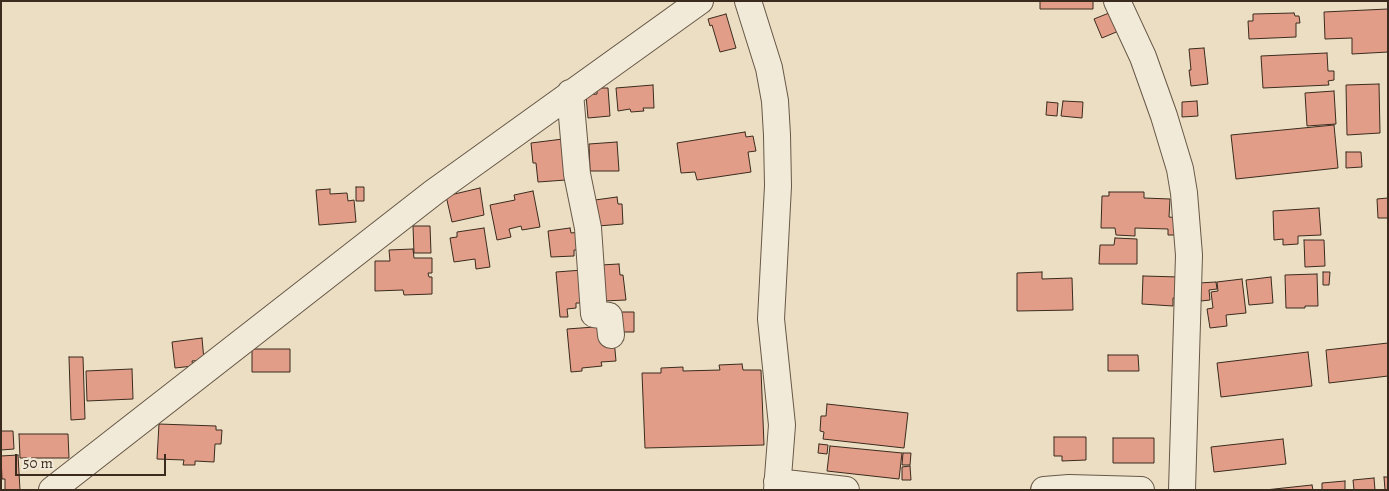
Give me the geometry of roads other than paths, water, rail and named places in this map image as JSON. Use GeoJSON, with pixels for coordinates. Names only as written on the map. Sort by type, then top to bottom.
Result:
{"type":"FeatureCollection","features":[{"type":"Feature","properties":{"kind":"street"},"geometry":{"type":"LineString","coordinates":[[52,490],[434,192],[700,1]]}},
{"type":"Feature","properties":{"kind":"street"},"geometry":{"type":"LineString","coordinates":[[748,1],[769,68],[775,101],[778,186],[771,319],[782,425],[777,486],[846,490]]}},
{"type":"Feature","properties":{"kind":"street"},"geometry":{"type":"LineString","coordinates":[[1117,1],[1143,57],[1164,116],[1180,169],[1184,193],[1189,255],[1182,490]]}},
{"type":"Feature","properties":{"kind":"street"},"geometry":{"type":"LineString","coordinates":[[570,93],[577,174],[588,228],[594,314],[609,316],[611,335]]}},
{"type":"Feature","properties":{"kind":"street"},"geometry":{"type":"LineString","coordinates":[[1044,490],[1069,488],[1141,490]]}}]}
